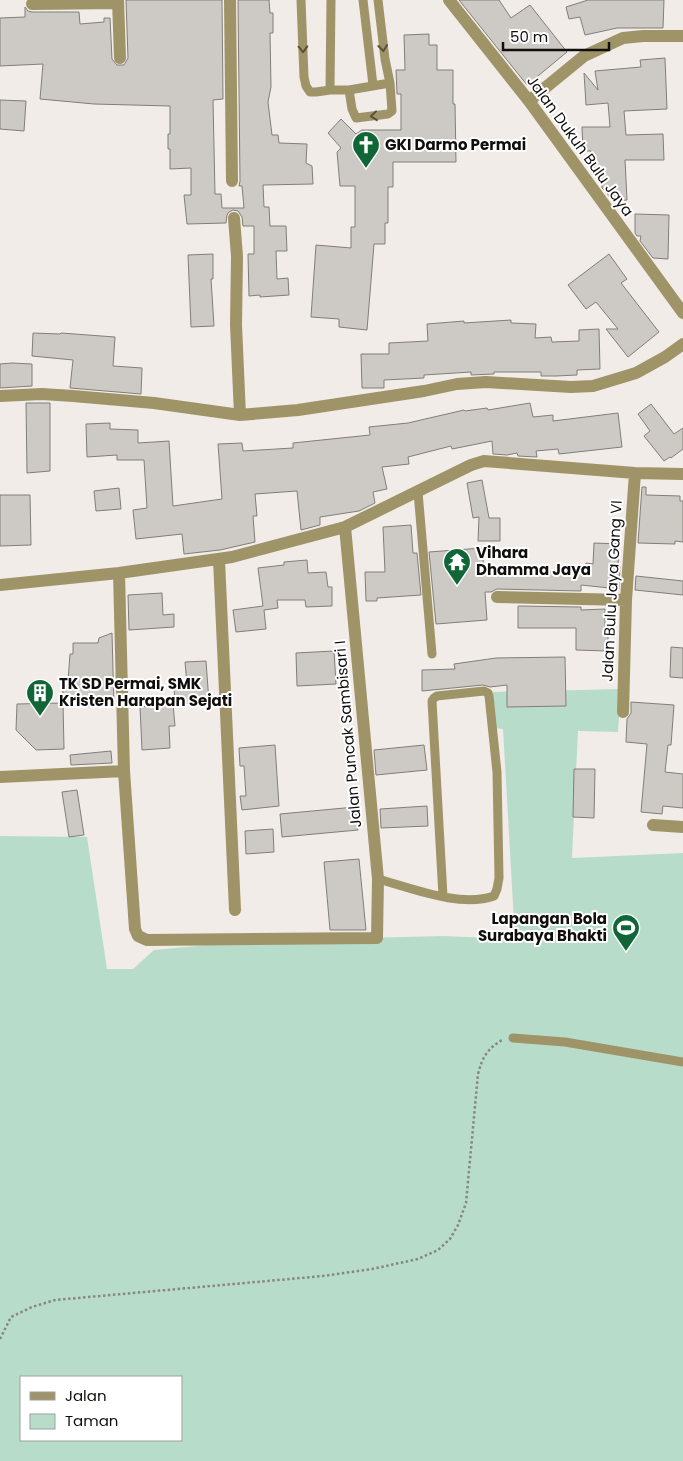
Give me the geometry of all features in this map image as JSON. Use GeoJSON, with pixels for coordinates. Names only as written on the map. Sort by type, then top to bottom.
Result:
{"type":"FeatureCollection","features":[{"type":"Feature","properties":{"kind":"street"},"geometry":{"type":"LineString","coordinates":[[230,0],[232,181]]}},
{"type":"Feature","properties":{"kind":"street","name":"Jalan Dukuh Bulu Jaya"},"geometry":{"type":"LineString","coordinates":[[449,0],[529,101],[683,313]]}},
{"type":"Feature","properties":{"kind":"street"},"geometry":{"type":"LineString","coordinates":[[32,4],[118,1],[120,58]]}},
{"type":"Feature","properties":{"kind":"street"},"geometry":{"type":"LineString","coordinates":[[529,101],[584,56],[623,38],[683,36]]}},
{"type":"Feature","properties":{"kind":"street"},"geometry":{"type":"LineString","coordinates":[[234,218],[237,256],[236,325],[240,415]]}},
{"type":"Feature","properties":{"kind":"street"},"geometry":{"type":"LineString","coordinates":[[0,396],[42,394],[72,396],[154,403],[240,415],[298,410],[424,391],[457,384],[486,382],[593,386],[636,372],[665,357],[683,344]]}},
{"type":"Feature","properties":{"kind":"street"},"geometry":{"type":"LineString","coordinates":[[0,585],[119,573],[220,560],[344,526],[471,465],[484,461],[683,474]]}},
{"type":"Feature","properties":{"kind":"street","name":"Jalan Bulu Jaya Gang VI"},"geometry":{"type":"LineString","coordinates":[[623,712],[626,600],[635,472]]}},
{"type":"Feature","properties":{"kind":"street","name":"Jalan Puncak Sambisari I"},"geometry":{"type":"LineString","coordinates":[[124,771],[135,929],[138,936],[147,940],[377,938],[378,879],[344,526]]}},
{"type":"Feature","properties":{"kind":"street"},"geometry":{"type":"LineString","coordinates":[[220,560],[235,910]]}},
{"type":"Feature","properties":{"kind":"street"},"geometry":{"type":"LineString","coordinates":[[0,777],[124,771],[119,573]]}},
{"type":"Feature","properties":{"kind":"street"},"geometry":{"type":"LineString","coordinates":[[497,597],[626,600]]}},
{"type":"Feature","properties":{"kind":"street"},"geometry":{"type":"LineString","coordinates":[[653,825],[683,827]]}},
{"type":"Feature","properties":{"kind":"lane"},"geometry":{"type":"LineString","coordinates":[[301,0],[304,77],[310,92],[349,90],[390,83]]}},
{"type":"Feature","properties":{"kind":"lane"},"geometry":{"type":"LineString","coordinates":[[330,90],[331,0]]}},
{"type":"Feature","properties":{"kind":"lane"},"geometry":{"type":"LineString","coordinates":[[363,0],[374,85]]}},
{"type":"Feature","properties":{"kind":"lane"},"geometry":{"type":"LineString","coordinates":[[349,90],[352,109],[356,118],[392,112],[390,83],[385,59],[378,0]]}},
{"type":"Feature","properties":{"kind":"lane"},"geometry":{"type":"LineString","coordinates":[[418,492],[432,654]]}},
{"type":"Feature","properties":{"kind":"lane"},"geometry":{"type":"LineString","coordinates":[[378,879],[443,896],[466,900],[484,900],[494,896],[498,889],[497,772],[489,696],[484,691],[437,696],[432,701],[443,896]]}},
{"type":"Feature","properties":{"kind":"lane"},"geometry":{"type":"LineString","coordinates":[[513,1038],[565,1042],[683,1062]]}},
{"type":"Feature","properties":{"kind":"path"},"geometry":{"type":"LineString","coordinates":[[0,1339],[11,1317],[32,1307],[55,1300],[372,1270],[418,1259],[438,1250],[450,1240],[466,1203],[478,1074],[482,1061],[486,1051],[501,1040],[513,1038]]}},
{"type":"Feature","properties":{"kind":"green space"},"geometry":{"type":"Polygon","coordinates":[[[621,689],[618,732],[578,731],[572,858],[683,853],[683,1461],[0,1461],[0,836],[87,837],[107,969],[133,969],[154,950],[249,941],[443,936],[515,939],[503,729],[494,728],[493,692],[621,689]]]}},
{"type":"Feature","properties":{"kind":"building"},"geometry":{"type":"Polygon","coordinates":[[[126,0],[222,0],[223,99],[213,100],[215,194],[221,194],[222,208],[244,208],[242,186],[239,186],[238,0],[269,0],[270,13],[273,13],[273,33],[270,33],[271,87],[268,102],[272,135],[278,135],[279,143],[307,144],[306,163],[312,166],[313,184],[263,185],[264,207],[269,207],[270,226],[286,226],[287,251],[276,251],[277,279],[288,278],[289,295],[249,296],[248,254],[254,254],[254,226],[243,226],[242,217],[238,211],[233,210],[229,212],[226,223],[187,224],[184,195],[191,195],[191,168],[170,169],[168,134],[170,134],[170,106],[94,104],[40,99],[43,64],[0,66],[0,18],[25,17],[25,7],[28,11],[32,12],[79,12],[80,24],[104,22],[104,18],[110,18],[112,59],[117,65],[124,65],[128,58],[126,0]]]}},
{"type":"Feature","properties":{"kind":"building"},"geometry":{"type":"Polygon","coordinates":[[[459,0],[499,0],[511,18],[530,5],[567,52],[527,85],[459,0]]]}},
{"type":"Feature","properties":{"kind":"building"},"geometry":{"type":"Polygon","coordinates":[[[588,0],[664,0],[663,28],[617,28],[585,35],[580,17],[569,19],[566,7],[588,0]]]}},
{"type":"Feature","properties":{"kind":"building"},"geometry":{"type":"Polygon","coordinates":[[[429,34],[429,45],[437,45],[437,70],[453,70],[456,162],[393,162],[393,187],[388,187],[388,223],[385,223],[385,244],[374,244],[367,330],[339,327],[339,319],[311,317],[316,245],[351,248],[351,227],[355,227],[355,186],[340,186],[337,152],[341,148],[328,133],[341,119],[356,134],[362,130],[401,130],[401,94],[397,94],[396,70],[405,70],[404,35],[429,34]]]}},
{"type":"Feature","properties":{"kind":"building"},"geometry":{"type":"Polygon","coordinates":[[[665,58],[667,109],[624,111],[626,135],[663,134],[664,160],[625,160],[627,200],[612,201],[607,191],[602,188],[602,175],[593,175],[591,151],[583,151],[582,127],[610,127],[608,103],[586,105],[584,73],[598,90],[595,71],[641,67],[640,60],[665,58]]]}},
{"type":"Feature","properties":{"kind":"building"},"geometry":{"type":"Polygon","coordinates":[[[0,100],[26,101],[24,131],[0,129],[0,100]]]}},
{"type":"Feature","properties":{"kind":"building"},"geometry":{"type":"Polygon","coordinates":[[[635,214],[669,215],[668,259],[653,258],[640,241],[641,236],[637,236],[635,233],[635,214]]]}},
{"type":"Feature","properties":{"kind":"building"},"geometry":{"type":"Polygon","coordinates":[[[213,254],[213,279],[211,279],[214,326],[191,327],[188,255],[213,254]]]}},
{"type":"Feature","properties":{"kind":"building"},"geometry":{"type":"Polygon","coordinates":[[[609,254],[627,279],[621,283],[659,332],[628,357],[606,329],[618,329],[596,302],[586,309],[568,285],[609,254]]]}},
{"type":"Feature","properties":{"kind":"building"},"geometry":{"type":"Polygon","coordinates":[[[511,320],[511,323],[536,324],[535,338],[551,337],[552,342],[579,341],[579,330],[599,329],[600,369],[577,370],[577,375],[556,376],[541,376],[541,372],[494,372],[494,374],[471,375],[471,372],[424,375],[424,378],[384,380],[384,388],[362,388],[361,354],[389,354],[389,343],[428,341],[427,324],[511,320]]]}},
{"type":"Feature","properties":{"kind":"building"},"geometry":{"type":"Polygon","coordinates":[[[33,333],[115,337],[113,366],[142,368],[141,394],[70,388],[73,360],[32,356],[33,333]]]}},
{"type":"Feature","properties":{"kind":"building"},"geometry":{"type":"Polygon","coordinates":[[[0,364],[32,364],[32,386],[0,388],[0,364]]]}},
{"type":"Feature","properties":{"kind":"building"},"geometry":{"type":"Polygon","coordinates":[[[26,403],[50,403],[50,471],[27,473],[26,403]]]}},
{"type":"Feature","properties":{"kind":"building"},"geometry":{"type":"Polygon","coordinates":[[[530,403],[533,417],[553,415],[553,421],[618,413],[622,447],[559,454],[558,449],[536,451],[537,457],[518,456],[517,453],[507,455],[493,454],[492,441],[452,449],[451,446],[408,457],[409,464],[382,467],[387,489],[373,492],[375,503],[359,511],[320,517],[320,525],[301,530],[297,491],[255,494],[257,516],[253,516],[255,542],[220,550],[184,554],[182,534],[136,539],[133,510],[147,508],[144,460],[117,460],[117,455],[87,457],[86,424],[110,423],[110,429],[138,430],[138,443],[169,441],[173,506],[222,499],[218,444],[242,443],[243,451],[293,448],[293,443],[370,435],[369,427],[408,423],[464,410],[487,408],[488,410],[530,403]]]}},
{"type":"Feature","properties":{"kind":"building"},"geometry":{"type":"Polygon","coordinates":[[[651,404],[674,434],[683,428],[683,449],[664,461],[644,436],[650,431],[638,414],[651,404]]]}},
{"type":"Feature","properties":{"kind":"building"},"geometry":{"type":"Polygon","coordinates":[[[482,480],[489,518],[500,518],[500,541],[478,541],[479,517],[473,518],[467,483],[482,480]]]}},
{"type":"Feature","properties":{"kind":"building"},"geometry":{"type":"Polygon","coordinates":[[[642,487],[646,487],[646,495],[680,496],[680,501],[683,501],[683,542],[675,541],[675,544],[638,543],[642,487]]]}},
{"type":"Feature","properties":{"kind":"building"},"geometry":{"type":"Polygon","coordinates":[[[119,488],[121,509],[96,511],[94,491],[119,488]]]}},
{"type":"Feature","properties":{"kind":"building"},"geometry":{"type":"Polygon","coordinates":[[[0,495],[30,495],[31,545],[0,546],[0,495]]]}},
{"type":"Feature","properties":{"kind":"building"},"geometry":{"type":"Polygon","coordinates":[[[411,525],[413,553],[417,553],[421,595],[377,598],[377,601],[366,601],[365,572],[385,572],[383,527],[411,525]]]}},
{"type":"Feature","properties":{"kind":"building"},"geometry":{"type":"Polygon","coordinates":[[[594,543],[619,544],[619,589],[581,585],[581,591],[497,589],[485,592],[487,620],[436,624],[429,552],[482,548],[484,570],[585,572],[586,563],[593,564],[594,543]]]}},
{"type":"Feature","properties":{"kind":"building"},"geometry":{"type":"Polygon","coordinates":[[[307,560],[308,573],[326,572],[328,587],[332,587],[332,606],[306,607],[305,600],[277,600],[278,608],[264,610],[266,629],[236,632],[233,610],[263,606],[258,568],[284,565],[284,562],[307,560]]]}},
{"type":"Feature","properties":{"kind":"building"},"geometry":{"type":"Polygon","coordinates":[[[636,576],[683,581],[683,595],[635,590],[636,576]]]}},
{"type":"Feature","properties":{"kind":"building"},"geometry":{"type":"Polygon","coordinates":[[[162,593],[163,615],[174,614],[174,627],[129,630],[128,595],[162,593]]]}},
{"type":"Feature","properties":{"kind":"building"},"geometry":{"type":"Polygon","coordinates":[[[518,606],[581,607],[581,610],[605,609],[605,632],[608,632],[608,651],[576,650],[576,628],[518,628],[518,606]]]}},
{"type":"Feature","properties":{"kind":"building"},"geometry":{"type":"Polygon","coordinates":[[[112,633],[114,706],[64,706],[62,681],[68,681],[70,654],[73,654],[73,643],[98,643],[99,638],[112,633]]]}},
{"type":"Feature","properties":{"kind":"building"},"geometry":{"type":"Polygon","coordinates":[[[671,647],[683,648],[683,678],[670,677],[671,647]]]}},
{"type":"Feature","properties":{"kind":"building"},"geometry":{"type":"Polygon","coordinates":[[[334,651],[336,684],[297,686],[296,653],[334,651]]]}},
{"type":"Feature","properties":{"kind":"building"},"geometry":{"type":"Polygon","coordinates":[[[565,657],[566,706],[507,707],[507,685],[490,687],[483,685],[422,691],[422,670],[455,669],[454,664],[496,658],[565,657]]]}},
{"type":"Feature","properties":{"kind":"building"},"geometry":{"type":"Polygon","coordinates":[[[206,661],[209,702],[175,704],[174,686],[187,685],[185,662],[206,661]]]}},
{"type":"Feature","properties":{"kind":"building"},"geometry":{"type":"Polygon","coordinates":[[[631,702],[674,705],[671,745],[668,745],[665,772],[683,774],[683,808],[663,806],[662,814],[641,812],[647,744],[626,742],[627,719],[631,713],[631,702]]]}},
{"type":"Feature","properties":{"kind":"building","name":"TK SD Permai, SMK Kristen Harapan Sejati"},"geometry":{"type":"Polygon","coordinates":[[[63,703],[64,749],[36,750],[16,730],[17,704],[63,703]]]}},
{"type":"Feature","properties":{"kind":"building"},"geometry":{"type":"Polygon","coordinates":[[[173,704],[175,726],[169,726],[170,748],[142,750],[140,707],[173,704]]]}},
{"type":"Feature","properties":{"kind":"building"},"geometry":{"type":"Polygon","coordinates":[[[275,745],[279,806],[242,810],[240,796],[246,796],[244,766],[240,766],[239,748],[275,745]]]}},
{"type":"Feature","properties":{"kind":"building"},"geometry":{"type":"Polygon","coordinates":[[[424,745],[427,770],[376,775],[374,750],[424,745]]]}},
{"type":"Feature","properties":{"kind":"building"},"geometry":{"type":"Polygon","coordinates":[[[111,751],[112,763],[71,765],[70,755],[111,751]]]}},
{"type":"Feature","properties":{"kind":"building"},"geometry":{"type":"Polygon","coordinates":[[[574,769],[595,769],[594,818],[573,817],[574,769]]]}},
{"type":"Feature","properties":{"kind":"building"},"geometry":{"type":"Polygon","coordinates":[[[77,790],[84,835],[69,837],[62,792],[77,790]]]}},
{"type":"Feature","properties":{"kind":"building"},"geometry":{"type":"Polygon","coordinates":[[[427,806],[428,826],[381,828],[380,809],[427,806]]]}},
{"type":"Feature","properties":{"kind":"building"},"geometry":{"type":"Polygon","coordinates":[[[355,807],[358,830],[282,837],[280,814],[355,807]]]}},
{"type":"Feature","properties":{"kind":"building"},"geometry":{"type":"Polygon","coordinates":[[[273,829],[274,852],[246,854],[245,831],[273,829]]]}},
{"type":"Feature","properties":{"kind":"building"},"geometry":{"type":"Polygon","coordinates":[[[359,859],[366,930],[330,930],[324,862],[359,859]]]}},
{"type":"Feature","properties":{"kind":"place","name":"GKI Darmo Permai"},"geometry":{"type":"Point","coordinates":[366,169]}},
{"type":"Feature","properties":{"kind":"place","name":"Vihara Dhamma Jaya"},"geometry":{"type":"Point","coordinates":[457,586]}},
{"type":"Feature","properties":{"kind":"place","name":"TK SD Permai, SMK Kristen Harapan Sejati"},"geometry":{"type":"Point","coordinates":[40,717]}},
{"type":"Feature","properties":{"kind":"place","name":"Lapangan Bola Surabaya Bhakti"},"geometry":{"type":"Point","coordinates":[626,952]}}]}
